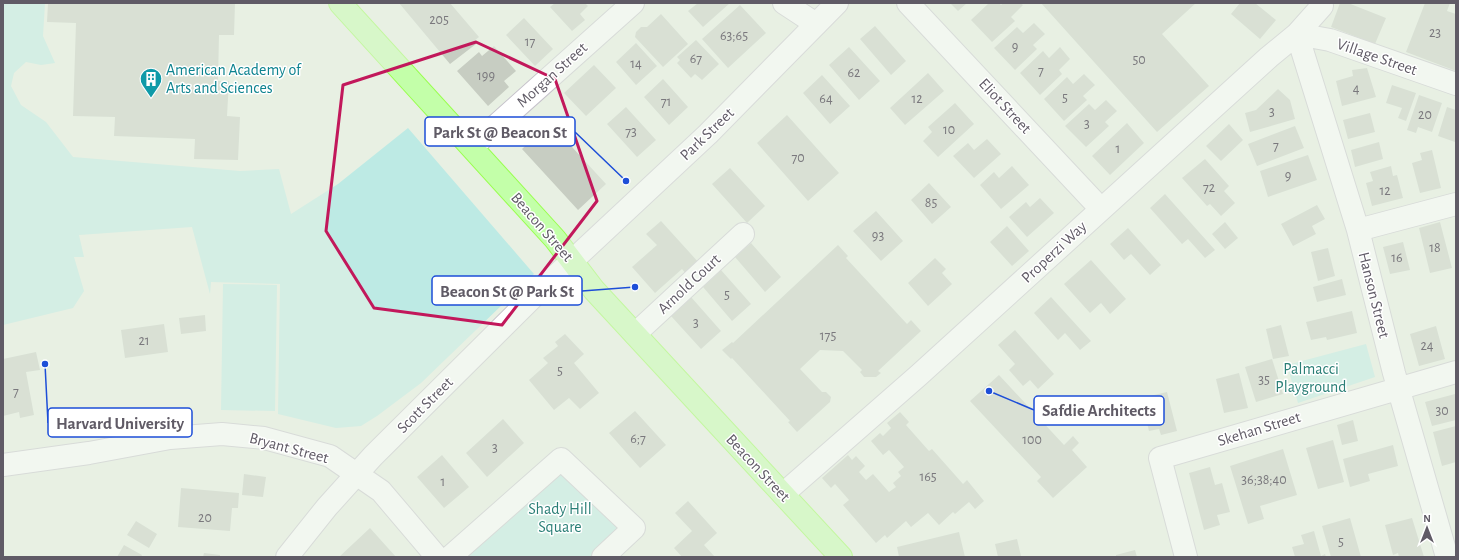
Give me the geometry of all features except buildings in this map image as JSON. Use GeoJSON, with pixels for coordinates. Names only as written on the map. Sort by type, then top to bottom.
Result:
{"type":"FeatureCollection","features":[{"type":"Feature","properties":{"kind":"main road","name":"Beacon Street"},"geometry":{"type":"LineString","coordinates":[[340,3],[555,239],[594,290],[841,557]]}},
{"type":"Feature","properties":{"kind":"street","name":"Morgan Street"},"geometry":{"type":"LineString","coordinates":[[472,147],[633,3]]}},
{"type":"Feature","properties":{"kind":"street"},"geometry":{"type":"LineString","coordinates":[[784,3],[816,24]]}},
{"type":"Feature","properties":{"kind":"street","name":"Park Street"},"geometry":{"type":"LineString","coordinates":[[572,261],[708,134],[836,3]]}},
{"type":"Feature","properties":{"kind":"street","name":"Eliot Street"},"geometry":{"type":"LineString","coordinates":[[908,3],[1101,209]]}},
{"type":"Feature","properties":{"kind":"street","name":"Properzi Way"},"geometry":{"type":"LineString","coordinates":[[783,494],[924,370],[1282,45],[1297,34],[1322,6]]}},
{"type":"Feature","properties":{"kind":"street","name":"Village Street"},"geometry":{"type":"LineString","coordinates":[[1297,34],[1330,40],[1456,84]]}},
{"type":"Feature","properties":{"kind":"street","name":"Hanson Street"},"geometry":{"type":"LineString","coordinates":[[1297,34],[1358,230],[1399,388],[1447,557]]}},
{"type":"Feature","properties":{"kind":"street"},"geometry":{"type":"LineString","coordinates":[[1358,230],[1456,204]]}},
{"type":"Feature","properties":{"kind":"street","name":"Arnold Court"},"geometry":{"type":"LineString","coordinates":[[634,334],[743,234]]}},
{"type":"Feature","properties":{"kind":"street","name":"Scott Street"},"geometry":{"type":"LineString","coordinates":[[287,557],[327,507],[379,451],[540,290],[572,261]]}},
{"type":"Feature","properties":{"kind":"street","name":"Skehan Street"},"geometry":{"type":"LineString","coordinates":[[1186,557],[1160,458],[1456,372]]}},
{"type":"Feature","properties":{"kind":"street","name":"Bryant Street"},"geometry":{"type":"LineString","coordinates":[[3,465],[89,453],[170,438],[222,434],[264,438],[330,456],[357,476],[381,491],[437,557]]}},
{"type":"Feature","properties":{"kind":"street"},"geometry":{"type":"LineString","coordinates":[[450,557],[561,459],[634,528],[603,557]]}},
{"type":"Feature","properties":{"kind":"highlighted area"},"geometry":{"type":"Polygon","coordinates":[[[476,42],[555,79],[597,201],[502,325],[374,308],[326,231],[343,85],[476,42]]]}},
{"type":"Feature","properties":{"kind":"green space"},"geometry":{"type":"Polygon","coordinates":[[[3,3],[45,3],[43,36],[55,63],[41,65],[26,62],[14,73],[11,86],[21,105],[46,122],[73,157],[240,171],[279,169],[291,214],[338,184],[408,128],[534,274],[421,383],[361,426],[336,428],[278,414],[280,284],[211,282],[210,294],[192,227],[79,235],[84,257],[74,257],[84,291],[73,308],[3,325],[3,3]]]}},
{"type":"Feature","properties":{"kind":"green space"},"geometry":{"type":"Polygon","coordinates":[[[223,284],[277,285],[275,411],[221,410],[223,284]]]}},
{"type":"Feature","properties":{"kind":"green space","name":"Palmacci Playground"},"geometry":{"type":"Polygon","coordinates":[[[1366,344],[1375,377],[1298,403],[1287,365],[1366,344]]]}},
{"type":"Feature","properties":{"kind":"green space","name":"Shady Hill Square"},"geometry":{"type":"Polygon","coordinates":[[[563,462],[625,530],[596,557],[466,557],[563,462]]]}},
{"type":"Feature","properties":{"kind":"place","name":"American Academy of Arts and Sciences"},"geometry":{"type":"Point","coordinates":[151,98]}},
{"type":"Feature","properties":{"kind":"place","name":"Park St @ Beacon St"},"geometry":{"type":"Point","coordinates":[626,181]}},
{"type":"Feature","properties":{"kind":"place","name":"Beacon St @ Park St"},"geometry":{"type":"Point","coordinates":[635,287]}},
{"type":"Feature","properties":{"kind":"place","name":"Harvard University"},"geometry":{"type":"Point","coordinates":[45,364]}},
{"type":"Feature","properties":{"kind":"place","name":"Safdie Architects"},"geometry":{"type":"Point","coordinates":[989,391]}}]}
